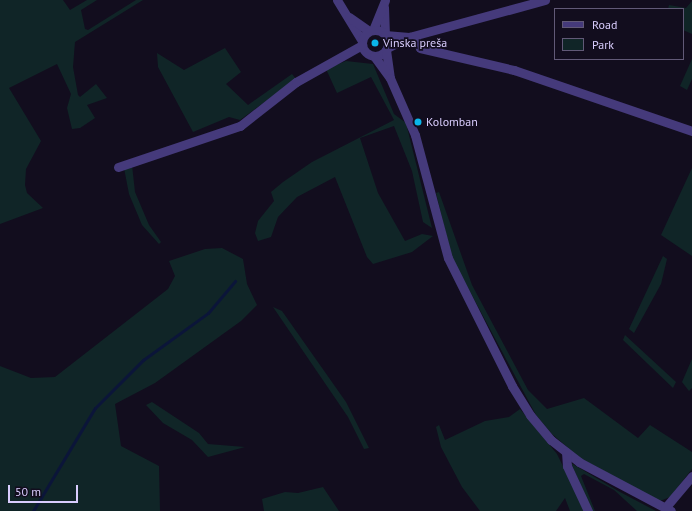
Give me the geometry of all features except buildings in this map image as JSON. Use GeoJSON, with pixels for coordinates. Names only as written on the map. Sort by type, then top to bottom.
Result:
{"type":"FeatureCollection","features":[{"type":"Feature","properties":{"kind":"street"},"geometry":{"type":"LineString","coordinates":[[337,0],[349,17],[366,48],[390,78],[415,135],[437,225],[461,288],[512,386],[530,415],[566,452],[668,510],[692,476]]}},
{"type":"Feature","properties":{"kind":"street"},"geometry":{"type":"LineString","coordinates":[[118,167],[240,126],[296,82],[347,54],[366,48],[386,49],[411,37],[545,0]]}},
{"type":"Feature","properties":{"kind":"street"},"geometry":{"type":"LineString","coordinates":[[366,48],[371,31],[384,4]]}},
{"type":"Feature","properties":{"kind":"street"},"geometry":{"type":"LineString","coordinates":[[384,4],[386,49],[390,78]]}},
{"type":"Feature","properties":{"kind":"street"},"geometry":{"type":"LineString","coordinates":[[349,17],[371,31],[385,35],[411,37],[420,48],[528,75],[692,131]]}},
{"type":"Feature","properties":{"kind":"street"},"geometry":{"type":"LineString","coordinates":[[566,452],[567,466],[588,511]]}},
{"type":"Feature","properties":{"kind":"green space"},"geometry":{"type":"Polygon","coordinates":[[[0,0],[63,0],[70,10],[87,0],[97,0],[81,10],[85,29],[88,30],[136,0],[143,0],[75,42],[73,67],[78,95],[80,97],[96,84],[107,98],[87,105],[95,118],[80,128],[72,129],[67,108],[71,94],[57,64],[9,88],[41,141],[26,169],[25,185],[27,193],[43,208],[0,224],[0,0]]]}},
{"type":"Feature","properties":{"kind":"green space"},"geometry":{"type":"Polygon","coordinates":[[[692,1],[692,34],[684,30],[684,8],[668,8],[669,5],[686,8],[692,1]]]}},
{"type":"Feature","properties":{"kind":"green space"},"geometry":{"type":"Polygon","coordinates":[[[225,48],[241,72],[226,84],[248,105],[292,74],[296,79],[240,120],[229,117],[193,132],[158,67],[157,53],[184,70],[225,48]]]}},
{"type":"Feature","properties":{"kind":"green space"},"geometry":{"type":"Polygon","coordinates":[[[692,59],[692,79],[687,90],[680,86],[692,59]]]}},
{"type":"Feature","properties":{"kind":"green space"},"geometry":{"type":"Polygon","coordinates":[[[346,61],[373,64],[394,114],[406,123],[432,228],[423,222],[412,171],[394,126],[360,138],[378,193],[405,241],[422,234],[433,236],[412,252],[373,264],[367,257],[335,177],[297,197],[278,217],[271,237],[258,241],[255,233],[258,221],[274,201],[271,192],[283,182],[312,162],[394,120],[371,77],[337,93],[326,69],[346,61]]]}},
{"type":"Feature","properties":{"kind":"green space"},"geometry":{"type":"Polygon","coordinates":[[[132,165],[135,192],[149,225],[161,242],[159,244],[142,225],[129,194],[124,168],[132,165]]]}},
{"type":"Feature","properties":{"kind":"green space"},"geometry":{"type":"Polygon","coordinates":[[[692,168],[692,256],[661,235],[692,168]]]}},
{"type":"Feature","properties":{"kind":"green space"},"geometry":{"type":"Polygon","coordinates":[[[439,192],[472,285],[528,390],[547,409],[584,398],[638,438],[650,425],[692,452],[692,469],[670,497],[660,501],[580,458],[552,434],[536,415],[452,258],[436,193],[439,192]]]}},
{"type":"Feature","properties":{"kind":"green space"},"geometry":{"type":"Polygon","coordinates":[[[222,248],[243,259],[247,284],[257,305],[241,321],[155,383],[115,404],[121,446],[159,466],[160,511],[0,511],[0,366],[31,378],[55,377],[168,289],[175,276],[169,261],[205,249],[222,248]]]}},
{"type":"Feature","properties":{"kind":"green space"},"geometry":{"type":"Polygon","coordinates":[[[663,256],[667,259],[661,284],[634,333],[629,329],[663,256]]]}},
{"type":"Feature","properties":{"kind":"green space"},"geometry":{"type":"Polygon","coordinates":[[[273,307],[282,311],[346,402],[369,448],[364,449],[348,417],[273,307]]]}},
{"type":"Feature","properties":{"kind":"green space"},"geometry":{"type":"Polygon","coordinates":[[[625,335],[676,382],[673,388],[623,340],[625,335]]]}},
{"type":"Feature","properties":{"kind":"green space"},"geometry":{"type":"Polygon","coordinates":[[[692,359],[692,388],[689,391],[682,382],[692,359]]]}},
{"type":"Feature","properties":{"kind":"green space"},"geometry":{"type":"Polygon","coordinates":[[[152,402],[199,433],[208,444],[245,447],[208,457],[192,440],[163,423],[146,405],[152,402]]]}},
{"type":"Feature","properties":{"kind":"green space"},"geometry":{"type":"Polygon","coordinates":[[[520,409],[557,454],[585,511],[570,511],[565,498],[556,511],[480,511],[462,487],[441,447],[436,427],[439,425],[445,440],[485,421],[509,417],[520,409]]]}},
{"type":"Feature","properties":{"kind":"green space"},"geometry":{"type":"Polygon","coordinates":[[[571,463],[656,511],[637,511],[614,490],[584,474],[581,476],[595,511],[592,511],[571,463]]]}},
{"type":"Feature","properties":{"kind":"green space"},"geometry":{"type":"Polygon","coordinates":[[[323,487],[339,511],[264,511],[262,499],[285,492],[298,493],[323,487]]]}},
{"type":"Feature","properties":{"kind":"waterway"},"geometry":{"type":"LineString","coordinates":[[33,511],[95,408],[143,360],[208,313],[235,281]]}},
{"type":"Feature","properties":{"kind":"place","name":"Vinska preša"},"geometry":{"type":"Point","coordinates":[375,43]}},
{"type":"Feature","properties":{"kind":"place","name":"Kolomban"},"geometry":{"type":"Point","coordinates":[418,122]}}]}
